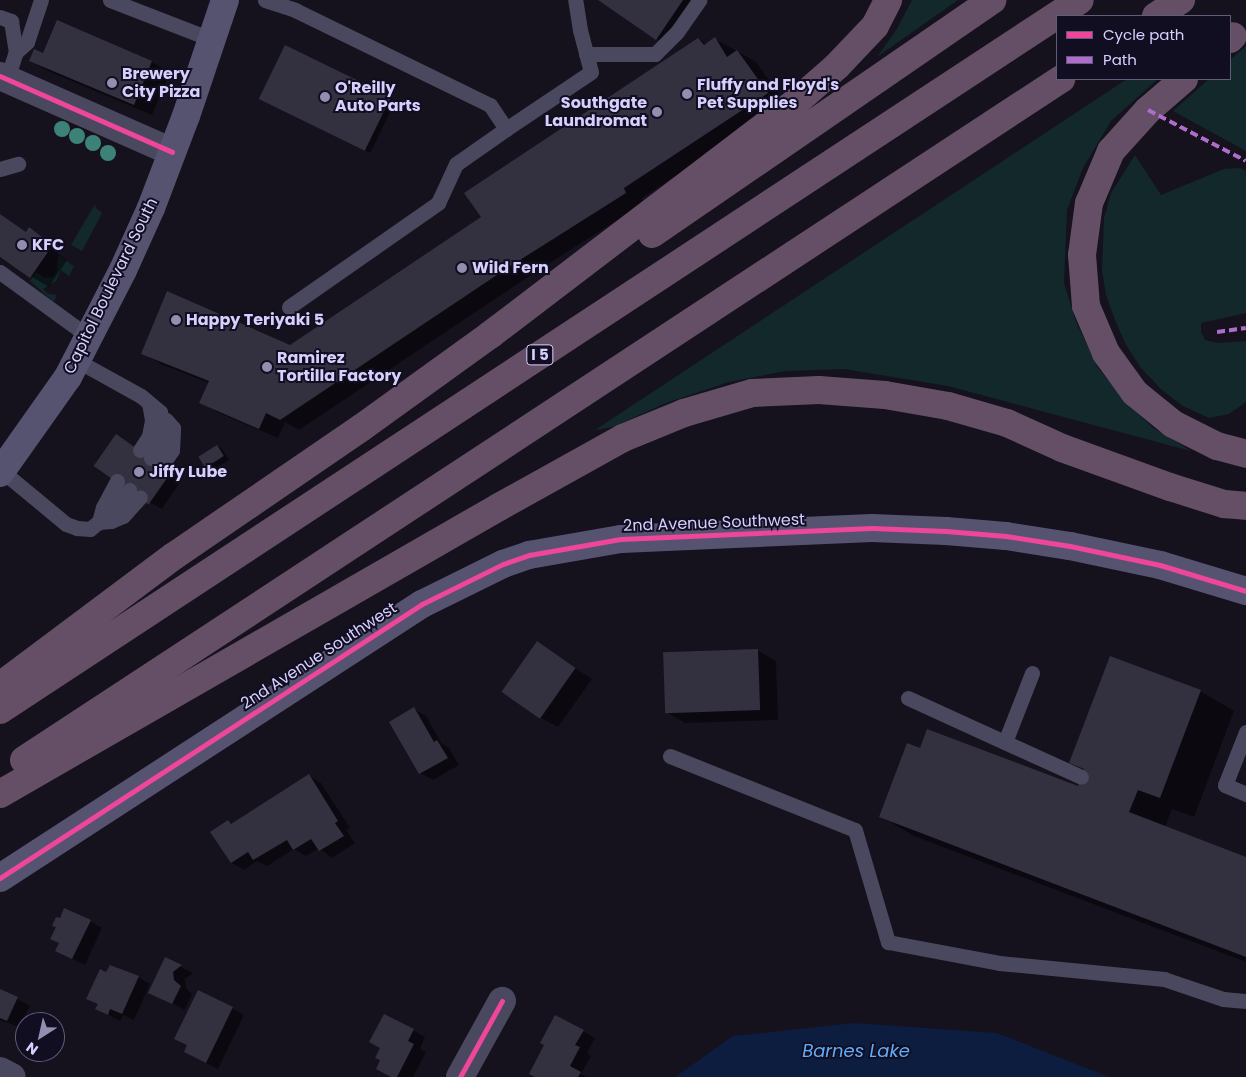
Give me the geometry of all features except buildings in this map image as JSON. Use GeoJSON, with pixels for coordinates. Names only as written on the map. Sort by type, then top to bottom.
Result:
{"type":"FeatureCollection","features":[{"type":"Feature","properties":{"kind":"highway"},"geometry":{"type":"LineString","coordinates":[[0,686],[174,556],[361,428],[490,335],[796,102],[837,66],[875,26],[888,0]]}},
{"type":"Feature","properties":{"kind":"highway"},"geometry":{"type":"LineString","coordinates":[[490,335],[537,314],[992,0]]}},
{"type":"Feature","properties":{"kind":"highway","name":"I 5"},"geometry":{"type":"LineString","coordinates":[[1057,15],[1080,0]]}},
{"type":"Feature","properties":{"kind":"highway"},"geometry":{"type":"LineString","coordinates":[[1158,15],[1181,0]]}},
{"type":"Feature","properties":{"kind":"highway","name":"I 5"},"geometry":{"type":"LineString","coordinates":[[0,710],[1056,16]]}},
{"type":"Feature","properties":{"kind":"highway"},"geometry":{"type":"LineString","coordinates":[[0,776],[1059,80]]}},
{"type":"Feature","properties":{"kind":"highway"},"geometry":{"type":"LineString","coordinates":[[1183,80],[1148,110],[1111,151],[1089,204],[1082,255],[1086,306],[1106,353],[1136,393],[1173,424],[1217,446],[1246,454]]}},
{"type":"Feature","properties":{"kind":"highway"},"geometry":{"type":"LineString","coordinates":[[0,794],[490,512],[623,438],[684,413],[752,393],[819,390],[885,396],[948,406],[1007,424],[1062,448],[1170,487],[1224,504],[1246,506]]}},
{"type":"Feature","properties":{"kind":"street","name":"Capitol Boulevard South"},"geometry":{"type":"LineString","coordinates":[[4,463],[68,378],[136,242],[172,152],[225,0]]}},
{"type":"Feature","properties":{"kind":"street"},"geometry":{"type":"LineString","coordinates":[[3,77],[172,152]]}},
{"type":"Feature","properties":{"kind":"street","name":"2nd Avenue Southwest"},"geometry":{"type":"LineString","coordinates":[[0,878],[422,604],[503,564],[530,555],[621,539],[872,528],[946,531],[1006,536],[1070,546],[1160,565],[1246,590]]}},
{"type":"Feature","properties":{"kind":"street"},"geometry":{"type":"LineString","coordinates":[[460,1077],[502,1001]]}},
{"type":"Feature","properties":{"kind":"street"},"geometry":{"type":"LineString","coordinates":[[0,1071],[12,1077]]}},
{"type":"Feature","properties":{"kind":"lane"},"geometry":{"type":"LineString","coordinates":[[3,77],[16,52],[27,42],[41,0]]}},
{"type":"Feature","properties":{"kind":"lane"},"geometry":{"type":"LineString","coordinates":[[110,0],[211,39]]}},
{"type":"Feature","properties":{"kind":"lane"},"geometry":{"type":"LineString","coordinates":[[265,0],[298,3],[490,105],[506,129]]}},
{"type":"Feature","properties":{"kind":"lane"},"geometry":{"type":"LineString","coordinates":[[289,307],[438,203],[456,164],[591,72],[575,0]]}},
{"type":"Feature","properties":{"kind":"lane"},"geometry":{"type":"LineString","coordinates":[[586,54],[655,54],[677,32],[699,0]]}},
{"type":"Feature","properties":{"kind":"lane"},"geometry":{"type":"LineString","coordinates":[[0,17],[11,21],[16,52]]}},
{"type":"Feature","properties":{"kind":"lane"},"geometry":{"type":"LineString","coordinates":[[0,169],[18,164]]}},
{"type":"Feature","properties":{"kind":"lane"},"geometry":{"type":"LineString","coordinates":[[0,272],[82,349],[154,407],[163,428],[161,443],[151,458]]}},
{"type":"Feature","properties":{"kind":"lane"},"geometry":{"type":"LineString","coordinates":[[4,463],[66,524],[77,528],[90,529],[115,508],[129,489]]}},
{"type":"Feature","properties":{"kind":"lane"},"geometry":{"type":"LineString","coordinates":[[1005,742],[1032,673]]}},
{"type":"Feature","properties":{"kind":"lane"},"geometry":{"type":"LineString","coordinates":[[908,698],[1081,777]]}},
{"type":"Feature","properties":{"kind":"lane"},"geometry":{"type":"LineString","coordinates":[[1246,732],[1225,785],[1246,794]]}},
{"type":"Feature","properties":{"kind":"lane"},"geometry":{"type":"LineString","coordinates":[[670,756],[855,830],[888,942],[999,963],[1164,979],[1223,999],[1246,1001]]}},
{"type":"Feature","properties":{"kind":"green space"},"geometry":{"type":"Polygon","coordinates":[[[912,0],[958,0],[877,57],[897,29],[912,0]]]}},
{"type":"Feature","properties":{"kind":"green space"},"geometry":{"type":"Polygon","coordinates":[[[1246,46],[1246,151],[1173,111],[1208,80],[1231,80],[1231,59],[1246,46]]]}},
{"type":"Feature","properties":{"kind":"green space"},"geometry":{"type":"Polygon","coordinates":[[[1125,80],[1157,80],[1111,121],[1083,168],[1067,210],[1064,283],[1076,322],[1098,368],[1126,402],[1152,427],[1191,451],[948,386],[844,369],[785,371],[729,382],[666,403],[613,427],[595,430],[1125,80]]]}},
{"type":"Feature","properties":{"kind":"green space"},"geometry":{"type":"Polygon","coordinates":[[[1135,155],[1161,195],[1224,169],[1240,168],[1246,171],[1246,313],[1201,323],[1201,332],[1205,340],[1218,343],[1246,341],[1246,402],[1229,414],[1209,418],[1183,406],[1162,390],[1141,368],[1126,345],[1115,320],[1106,295],[1102,271],[1104,218],[1111,193],[1135,155]]]}},
{"type":"Feature","properties":{"kind":"green space"},"geometry":{"type":"Polygon","coordinates":[[[95,204],[96,208],[102,213],[82,251],[71,245],[95,204]]]}},
{"type":"Feature","properties":{"kind":"green space"},"geometry":{"type":"Polygon","coordinates":[[[58,255],[74,266],[69,276],[61,270],[56,281],[43,289],[48,294],[57,295],[54,302],[30,281],[36,272],[45,278],[53,277],[57,271],[58,255]]]}},
{"type":"Feature","properties":{"kind":"water","name":"Barnes Lake"},"geometry":{"type":"Polygon","coordinates":[[[854,1023],[997,1033],[1109,1077],[675,1077],[733,1036],[854,1023]]]}},
{"type":"Feature","properties":{"kind":"marked path"},"geometry":{"type":"LineString","coordinates":[[1148,110],[1246,161]]}},
{"type":"Feature","properties":{"kind":"marked path"},"geometry":{"type":"LineString","coordinates":[[1217,332],[1246,328]]}},
{"type":"Feature","properties":{"kind":"cycle path"},"geometry":{"type":"LineString","coordinates":[[0,76],[172,152]]}},
{"type":"Feature","properties":{"kind":"cycle path"},"geometry":{"type":"LineString","coordinates":[[0,878],[422,604],[503,564],[529,555],[621,539],[872,528],[946,531],[1006,536],[1070,546],[1160,565],[1246,591]]}},
{"type":"Feature","properties":{"kind":"cycle path"},"geometry":{"type":"LineString","coordinates":[[460,1077],[502,1001]]}},
{"type":"Feature","properties":{"kind":"place","name":"Brewery City Pizza"},"geometry":{"type":"Point","coordinates":[112,83]}},
{"type":"Feature","properties":{"kind":"place","name":"Fluffy and Floyd's Pet Supplies"},"geometry":{"type":"Point","coordinates":[687,94]}},
{"type":"Feature","properties":{"kind":"place","name":"O'Reilly Auto Parts"},"geometry":{"type":"Point","coordinates":[325,97]}},
{"type":"Feature","properties":{"kind":"place","name":"Southgate Laundromat"},"geometry":{"type":"Point","coordinates":[657,112]}},
{"type":"Feature","properties":{"kind":"place","name":"KFC"},"geometry":{"type":"Point","coordinates":[22,245]}},
{"type":"Feature","properties":{"kind":"place","name":"Wild Fern"},"geometry":{"type":"Point","coordinates":[462,268]}},
{"type":"Feature","properties":{"kind":"place","name":"Happy Teriyaki 5"},"geometry":{"type":"Point","coordinates":[176,320]}},
{"type":"Feature","properties":{"kind":"place","name":"Ramirez Tortilla Factory"},"geometry":{"type":"Point","coordinates":[267,367]}},
{"type":"Feature","properties":{"kind":"place","name":"Jiffy Lube"},"geometry":{"type":"Point","coordinates":[139,472]}}]}
